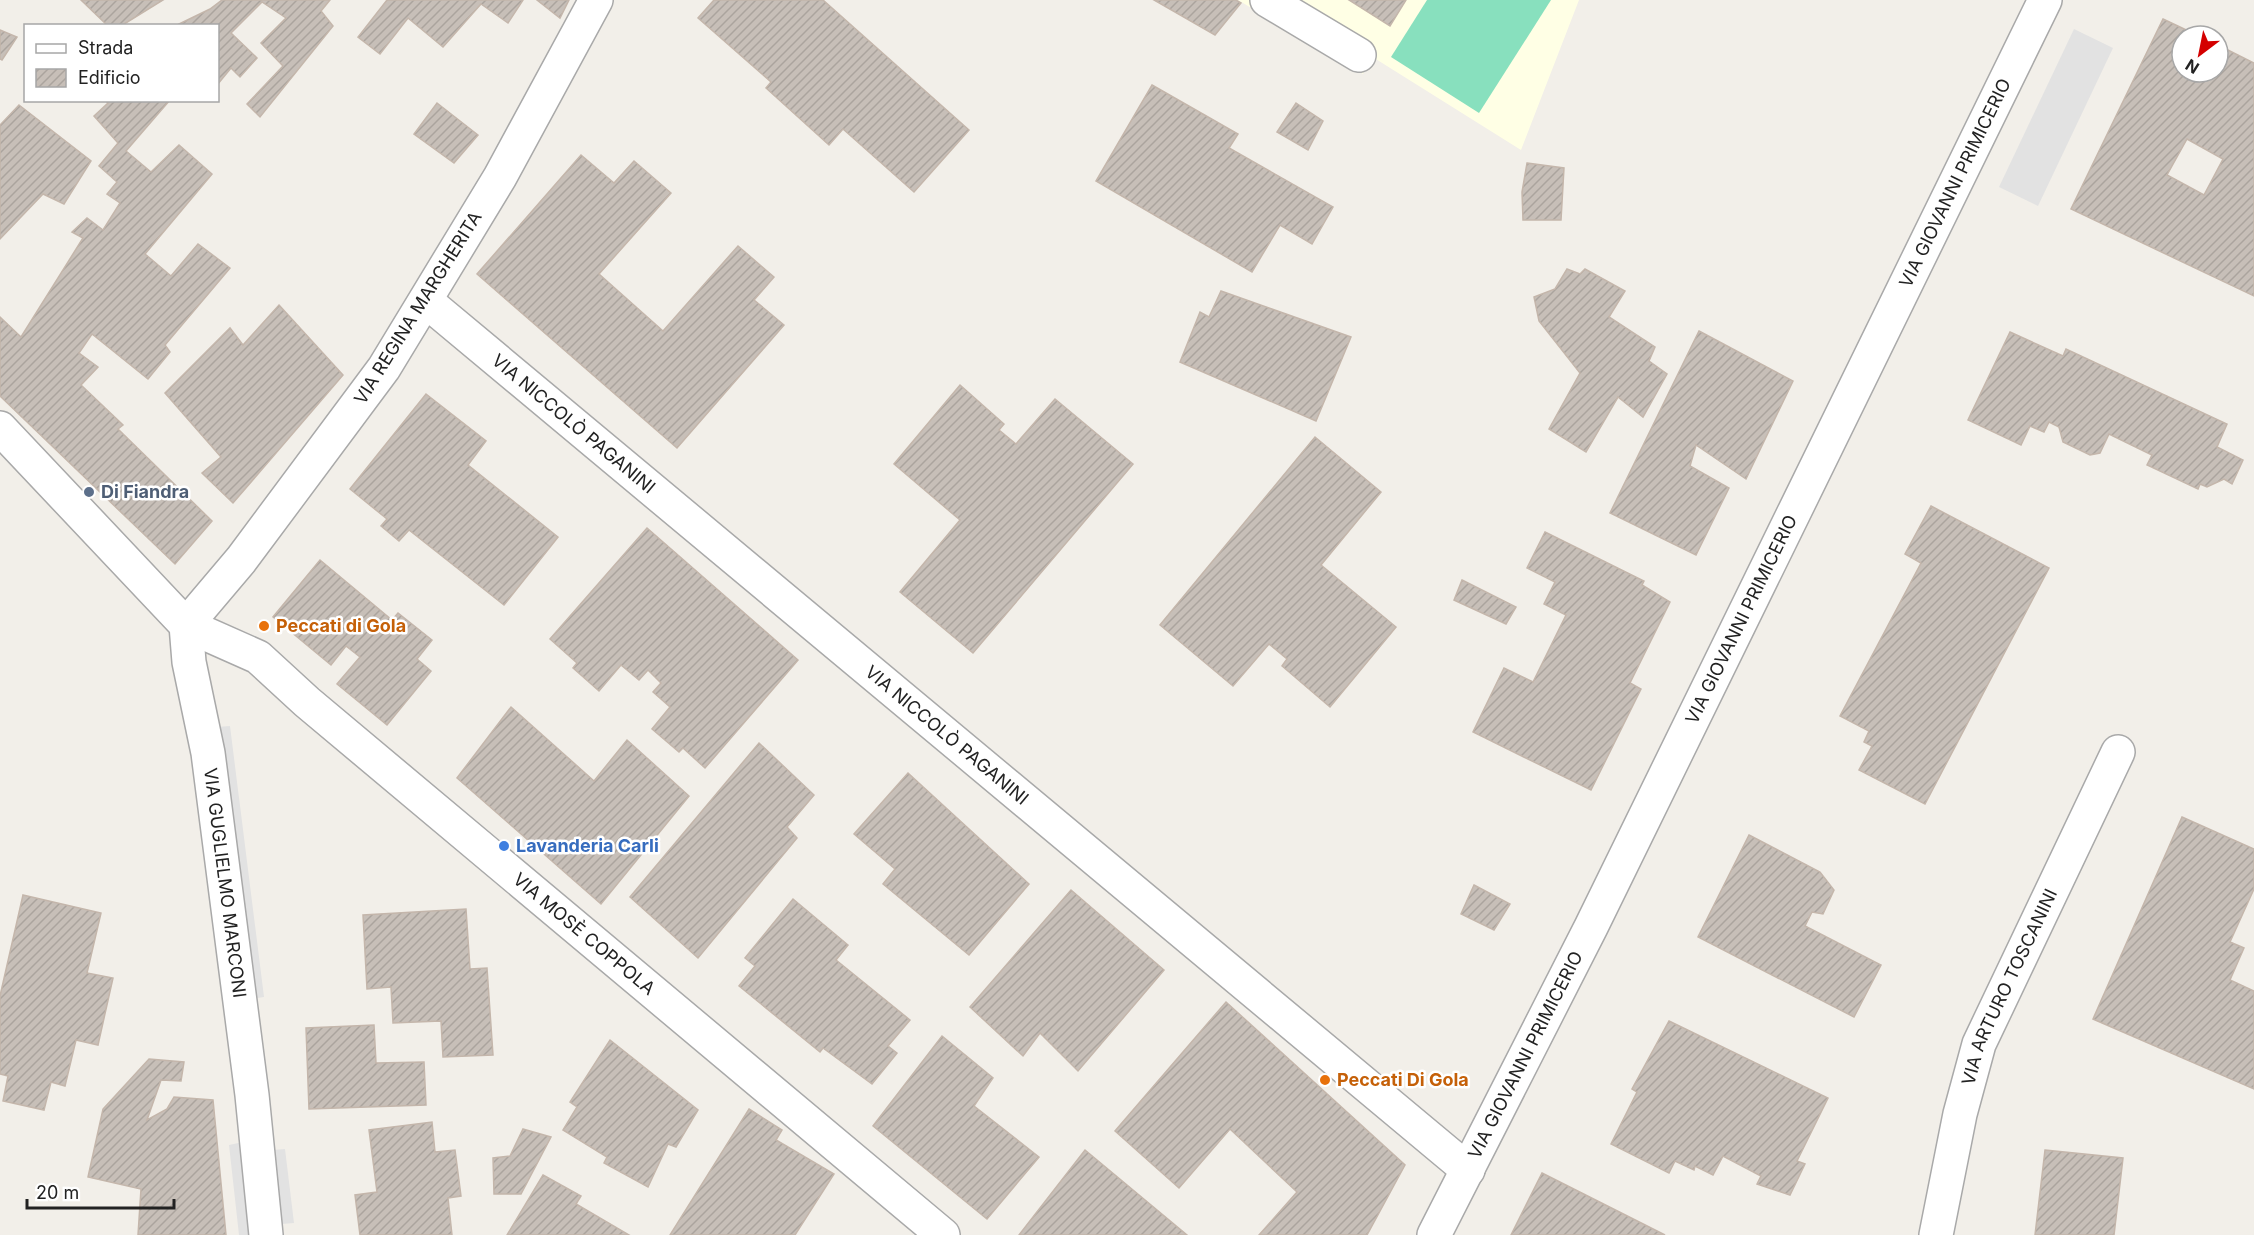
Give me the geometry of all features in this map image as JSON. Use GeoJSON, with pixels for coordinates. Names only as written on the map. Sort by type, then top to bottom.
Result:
{"type":"FeatureCollection","features":[{"type":"Feature","properties":{"kind":"street","name":"VIA REGINA MARGHERITA"},"geometry":{"type":"LineString","coordinates":[[186,624],[241,560],[384,368],[500,177],[596,0]]}},
{"type":"Feature","properties":{"kind":"street"},"geometry":{"type":"LineString","coordinates":[[1267,0],[1359,56]]}},
{"type":"Feature","properties":{"kind":"street","name":"VIA GIOVANNI PRIMICERIO"},"geometry":{"type":"LineString","coordinates":[[1434,1235],[1591,927],[2045,0]]}},
{"type":"Feature","properties":{"kind":"street","name":"VIA NICCOLÒ PAGANINI"},"geometry":{"type":"LineString","coordinates":[[426,301],[1468,1170]]}},
{"type":"Feature","properties":{"kind":"street"},"geometry":{"type":"LineString","coordinates":[[0,428],[125,557],[186,624]]}},
{"type":"Feature","properties":{"kind":"street","name":"VIA GUGLIELMO MARCONI"},"geometry":{"type":"LineString","coordinates":[[186,624],[189,662],[208,753],[252,1095],[266,1235]]}},
{"type":"Feature","properties":{"kind":"street","name":"VIA MOSÈ COPPOLA"},"geometry":{"type":"LineString","coordinates":[[186,624],[258,657],[316,710],[943,1235]]}},
{"type":"Feature","properties":{"kind":"street","name":"VIA ARTURO TOSCANINI"},"geometry":{"type":"LineString","coordinates":[[1936,1235],[1960,1114],[1979,1044],[2118,752]]}},
{"type":"Feature","properties":{"kind":"shaded area"},"geometry":{"type":"Polygon","coordinates":[[[1238,0],[1579,0],[1521,150],[1371,56],[1363,74],[1238,0]]]}},
{"type":"Feature","properties":{"kind":"shaded area"},"geometry":{"type":"Polygon","coordinates":[[[2074,29],[2113,48],[2038,206],[1999,187],[2074,29]]]}},
{"type":"Feature","properties":{"kind":"shaded area"},"geometry":{"type":"Polygon","coordinates":[[[230,726],[264,997],[251,999],[217,727],[230,726]]]}},
{"type":"Feature","properties":{"kind":"shaded area"},"geometry":{"type":"Polygon","coordinates":[[[243,1142],[254,1235],[239,1235],[229,1145],[243,1142]]]}},
{"type":"Feature","properties":{"kind":"shaded area"},"geometry":{"type":"Polygon","coordinates":[[[285,1149],[294,1223],[282,1224],[273,1150],[285,1149]]]}},
{"type":"Feature","properties":{"kind":"green space"},"geometry":{"type":"Polygon","coordinates":[[[1427,0],[1551,0],[1479,113],[1391,57],[1427,0]]]}},
{"type":"Feature","properties":{"kind":"building"},"geometry":{"type":"Polygon","coordinates":[[[81,0],[163,0],[124,24],[106,24],[81,0]]]}},
{"type":"Feature","properties":{"kind":"building"},"geometry":{"type":"Polygon","coordinates":[[[222,0],[330,0],[321,11],[333,26],[260,117],[247,104],[283,66],[261,43],[286,18],[262,2],[231,33],[257,58],[240,77],[231,68],[219,83],[219,24],[179,24],[210,9],[222,0]]]}},
{"type":"Feature","properties":{"kind":"building"},"geometry":{"type":"Polygon","coordinates":[[[387,0],[523,0],[508,23],[481,4],[443,47],[408,18],[380,54],[358,37],[387,0]]]}},
{"type":"Feature","properties":{"kind":"building"},"geometry":{"type":"Polygon","coordinates":[[[537,0],[569,0],[560,18],[537,0]]]}},
{"type":"Feature","properties":{"kind":"building"},"geometry":{"type":"Polygon","coordinates":[[[714,0],[823,0],[969,130],[914,192],[843,129],[829,145],[766,88],[771,82],[698,18],[714,0]]]}},
{"type":"Feature","properties":{"kind":"building"},"geometry":{"type":"Polygon","coordinates":[[[1154,0],[1236,0],[1241,3],[1215,35],[1154,0]]]}},
{"type":"Feature","properties":{"kind":"building"},"geometry":{"type":"Polygon","coordinates":[[[1349,0],[1406,0],[1390,26],[1349,0]]]}},
{"type":"Feature","properties":{"kind":"building"},"geometry":{"type":"Polygon","coordinates":[[[2163,19],[2174,24],[2170,24],[2170,84],[2230,84],[2230,51],[2254,63],[2254,296],[2071,209],[2163,19]],[[2187,139],[2167,175],[2204,195],[2223,159],[2187,139]]]}},
{"type":"Feature","properties":{"kind":"building"},"geometry":{"type":"Polygon","coordinates":[[[0,30],[17,37],[2,60],[0,59],[0,30]]]}},
{"type":"Feature","properties":{"kind":"building"},"geometry":{"type":"Polygon","coordinates":[[[1152,85],[1238,134],[1229,148],[1333,207],[1312,244],[1280,225],[1252,272],[1096,181],[1152,85]]]}},
{"type":"Feature","properties":{"kind":"building"},"geometry":{"type":"Polygon","coordinates":[[[168,102],[126,151],[151,172],[179,145],[212,174],[145,254],[171,276],[198,244],[230,268],[165,345],[170,352],[148,379],[92,334],[79,353],[98,367],[81,385],[123,425],[118,429],[212,521],[175,564],[0,396],[0,317],[21,337],[83,238],[72,232],[87,218],[103,230],[120,203],[107,194],[117,182],[99,166],[118,143],[94,116],[108,103],[168,102]]]}},
{"type":"Feature","properties":{"kind":"building"},"geometry":{"type":"Polygon","coordinates":[[[437,103],[478,135],[454,163],[414,134],[437,103]]]}},
{"type":"Feature","properties":{"kind":"building"},"geometry":{"type":"Polygon","coordinates":[[[1296,103],[1323,121],[1308,150],[1277,132],[1296,103]]]}},
{"type":"Feature","properties":{"kind":"building"},"geometry":{"type":"Polygon","coordinates":[[[19,105],[91,161],[64,204],[43,194],[0,239],[0,125],[19,105]]]}},
{"type":"Feature","properties":{"kind":"building"},"geometry":{"type":"Polygon","coordinates":[[[581,155],[614,183],[634,161],[671,193],[599,274],[663,331],[738,246],[774,277],[754,300],[784,325],[677,448],[477,274],[581,155]]]}},
{"type":"Feature","properties":{"kind":"building"},"geometry":{"type":"Polygon","coordinates":[[[1527,163],[1564,168],[1561,220],[1523,220],[1522,192],[1527,163]]]}},
{"type":"Feature","properties":{"kind":"building"},"geometry":{"type":"Polygon","coordinates":[[[1567,269],[1580,274],[1585,269],[1625,291],[1609,317],[1655,347],[1649,361],[1667,374],[1643,417],[1618,397],[1586,452],[1549,429],[1580,373],[1539,321],[1534,297],[1555,289],[1567,269]]]}},
{"type":"Feature","properties":{"kind":"building"},"geometry":{"type":"Polygon","coordinates":[[[1221,291],[1351,337],[1316,421],[1180,362],[1200,312],[1209,317],[1221,291]]]}},
{"type":"Feature","properties":{"kind":"building"},"geometry":{"type":"Polygon","coordinates":[[[279,305],[343,375],[233,503],[202,473],[221,457],[165,393],[230,328],[243,345],[279,305]]]}},
{"type":"Feature","properties":{"kind":"building"},"geometry":{"type":"Polygon","coordinates":[[[1699,331],[1793,381],[1746,479],[1696,445],[1690,466],[1729,488],[1696,555],[1610,513],[1699,331]]]}},
{"type":"Feature","properties":{"kind":"building"},"geometry":{"type":"Polygon","coordinates":[[[2010,332],[2063,356],[2066,349],[2227,424],[2217,447],[2243,460],[2232,484],[2224,479],[2207,487],[2200,484],[2198,489],[2147,465],[2152,455],[2109,434],[2100,453],[2090,455],[2063,442],[2059,427],[2049,422],[2044,432],[2030,426],[2021,445],[1968,420],[2010,332]]]}},
{"type":"Feature","properties":{"kind":"building"},"geometry":{"type":"Polygon","coordinates":[[[960,385],[1004,424],[999,430],[1016,444],[1055,399],[1133,464],[973,653],[900,592],[960,520],[894,464],[960,385]]]}},
{"type":"Feature","properties":{"kind":"building"},"geometry":{"type":"Polygon","coordinates":[[[426,394],[486,441],[468,465],[558,537],[504,605],[409,530],[399,541],[381,526],[387,519],[350,489],[426,394]]]}},
{"type":"Feature","properties":{"kind":"building"},"geometry":{"type":"Polygon","coordinates":[[[1315,437],[1381,492],[1321,565],[1396,627],[1330,707],[1282,666],[1287,659],[1269,644],[1233,686],[1160,625],[1315,437]]]}},
{"type":"Feature","properties":{"kind":"building"},"geometry":{"type":"Polygon","coordinates":[[[1931,506],[2049,568],[1925,804],[1859,770],[1872,746],[1864,742],[1869,731],[1840,716],[1921,563],[1905,554],[1931,506]]]}},
{"type":"Feature","properties":{"kind":"building"},"geometry":{"type":"Polygon","coordinates":[[[647,528],[798,660],[705,768],[683,748],[679,752],[652,729],[670,707],[653,692],[661,683],[648,670],[639,680],[621,665],[599,691],[573,668],[577,663],[550,639],[647,528]]]}},
{"type":"Feature","properties":{"kind":"building"},"geometry":{"type":"Polygon","coordinates":[[[1545,532],[1644,581],[1642,585],[1670,602],[1630,683],[1641,689],[1591,790],[1473,732],[1504,668],[1533,682],[1566,615],[1544,604],[1555,582],[1527,568],[1545,532]]]}},
{"type":"Feature","properties":{"kind":"building"},"geometry":{"type":"Polygon","coordinates":[[[320,560],[392,620],[398,613],[432,640],[417,659],[431,671],[387,725],[337,684],[360,657],[346,646],[331,665],[273,617],[320,560]]]}},
{"type":"Feature","properties":{"kind":"building"},"geometry":{"type":"Polygon","coordinates":[[[1462,580],[1516,607],[1506,624],[1454,600],[1462,580]]]}},
{"type":"Feature","properties":{"kind":"building"},"geometry":{"type":"Polygon","coordinates":[[[511,707],[594,781],[627,740],[689,796],[601,904],[457,778],[511,707]]]}},
{"type":"Feature","properties":{"kind":"building"},"geometry":{"type":"Polygon","coordinates":[[[759,743],[814,795],[787,827],[797,838],[698,958],[630,897],[759,743]]]}},
{"type":"Feature","properties":{"kind":"building"},"geometry":{"type":"Polygon","coordinates":[[[908,773],[1029,884],[969,955],[883,884],[895,869],[854,834],[908,773]]]}},
{"type":"Feature","properties":{"kind":"building"},"geometry":{"type":"Polygon","coordinates":[[[2182,817],[2254,849],[2254,889],[2230,942],[2244,948],[2230,980],[2254,991],[2254,1089],[2093,1019],[2182,817]]]}},
{"type":"Feature","properties":{"kind":"building"},"geometry":{"type":"Polygon","coordinates":[[[1749,835],[1820,872],[1834,890],[1823,914],[1812,912],[1805,926],[1881,965],[1854,1017],[1698,937],[1749,835]]]}},
{"type":"Feature","properties":{"kind":"building"},"geometry":{"type":"Polygon","coordinates":[[[1474,885],[1510,904],[1494,930],[1461,914],[1474,885]]]}},
{"type":"Feature","properties":{"kind":"building"},"geometry":{"type":"Polygon","coordinates":[[[1071,890],[1164,970],[1078,1071],[1040,1033],[1023,1056],[970,1007],[1071,890]]]}},
{"type":"Feature","properties":{"kind":"building"},"geometry":{"type":"Polygon","coordinates":[[[23,895],[101,913],[87,973],[113,978],[98,1045],[76,1040],[65,1086],[51,1082],[44,1110],[3,1101],[8,1076],[0,1074],[0,996],[23,895]]]}},
{"type":"Feature","properties":{"kind":"building"},"geometry":{"type":"Polygon","coordinates":[[[793,899],[848,945],[836,960],[910,1020],[888,1046],[897,1053],[872,1084],[823,1048],[820,1052],[739,986],[755,966],[745,958],[793,899]]]}},
{"type":"Feature","properties":{"kind":"building"},"geometry":{"type":"Polygon","coordinates":[[[466,909],[470,969],[487,968],[493,1055],[443,1057],[441,1021],[393,1023],[391,987],[367,989],[363,915],[466,909]]]}},
{"type":"Feature","properties":{"kind":"building"},"geometry":{"type":"Polygon","coordinates":[[[1226,1002],[1405,1165],[1367,1235],[1259,1235],[1297,1192],[1230,1129],[1179,1188],[1115,1131],[1226,1002]]]}},
{"type":"Feature","properties":{"kind":"building"},"geometry":{"type":"Polygon","coordinates":[[[1669,1021],[1828,1098],[1797,1161],[1805,1164],[1790,1195],[1757,1184],[1761,1176],[1723,1156],[1713,1175],[1695,1166],[1694,1170],[1675,1161],[1669,1173],[1611,1144],[1637,1092],[1632,1089],[1669,1021]]]}},
{"type":"Feature","properties":{"kind":"building"},"geometry":{"type":"Polygon","coordinates":[[[374,1025],[376,1063],[424,1062],[426,1105],[309,1109],[306,1028],[374,1025]]]}},
{"type":"Feature","properties":{"kind":"building"},"geometry":{"type":"Polygon","coordinates":[[[942,1036],[993,1078],[974,1106],[1039,1157],[987,1219],[873,1126],[942,1036]]]}},
{"type":"Feature","properties":{"kind":"building"},"geometry":{"type":"Polygon","coordinates":[[[610,1040],[698,1110],[676,1147],[668,1144],[648,1187],[604,1163],[607,1157],[563,1130],[577,1107],[570,1102],[610,1040]]]}},
{"type":"Feature","properties":{"kind":"building"},"geometry":{"type":"Polygon","coordinates":[[[149,1059],[184,1062],[181,1081],[161,1080],[147,1120],[167,1109],[174,1097],[213,1100],[226,1235],[138,1235],[141,1189],[88,1177],[103,1109],[149,1059]]]}},
{"type":"Feature","properties":{"kind":"building"},"geometry":{"type":"Polygon","coordinates":[[[749,1109],[782,1130],[776,1140],[834,1174],[795,1235],[670,1235],[749,1109]]]}},
{"type":"Feature","properties":{"kind":"building"},"geometry":{"type":"Polygon","coordinates":[[[432,1122],[435,1152],[455,1150],[461,1196],[448,1198],[452,1235],[360,1235],[355,1195],[377,1192],[369,1130],[432,1122]]]}},
{"type":"Feature","properties":{"kind":"building"},"geometry":{"type":"Polygon","coordinates":[[[523,1129],[551,1137],[521,1194],[494,1194],[493,1158],[510,1156],[523,1129]]]}},
{"type":"Feature","properties":{"kind":"building"},"geometry":{"type":"Polygon","coordinates":[[[1085,1150],[1187,1235],[1019,1235],[1085,1150]]]}},
{"type":"Feature","properties":{"kind":"building"},"geometry":{"type":"Polygon","coordinates":[[[2045,1150],[2123,1158],[2114,1235],[2035,1235],[2045,1150]]]}},
{"type":"Feature","properties":{"kind":"building"},"geometry":{"type":"Polygon","coordinates":[[[1542,1173],[1665,1235],[1511,1235],[1542,1173]]]}},
{"type":"Feature","properties":{"kind":"building"},"geometry":{"type":"Polygon","coordinates":[[[543,1175],[581,1196],[576,1204],[629,1235],[507,1235],[543,1175]]]}},
{"type":"Feature","properties":{"kind":"place","name":"Di Fiandra"},"geometry":{"type":"Point","coordinates":[89,492]}},
{"type":"Feature","properties":{"kind":"place","name":"Peccati di Gola"},"geometry":{"type":"Point","coordinates":[264,626]}},
{"type":"Feature","properties":{"kind":"place","name":"Lavanderia Carli"},"geometry":{"type":"Point","coordinates":[504,846]}},
{"type":"Feature","properties":{"kind":"place","name":"Peccati Di Gola"},"geometry":{"type":"Point","coordinates":[1325,1080]}}]}
